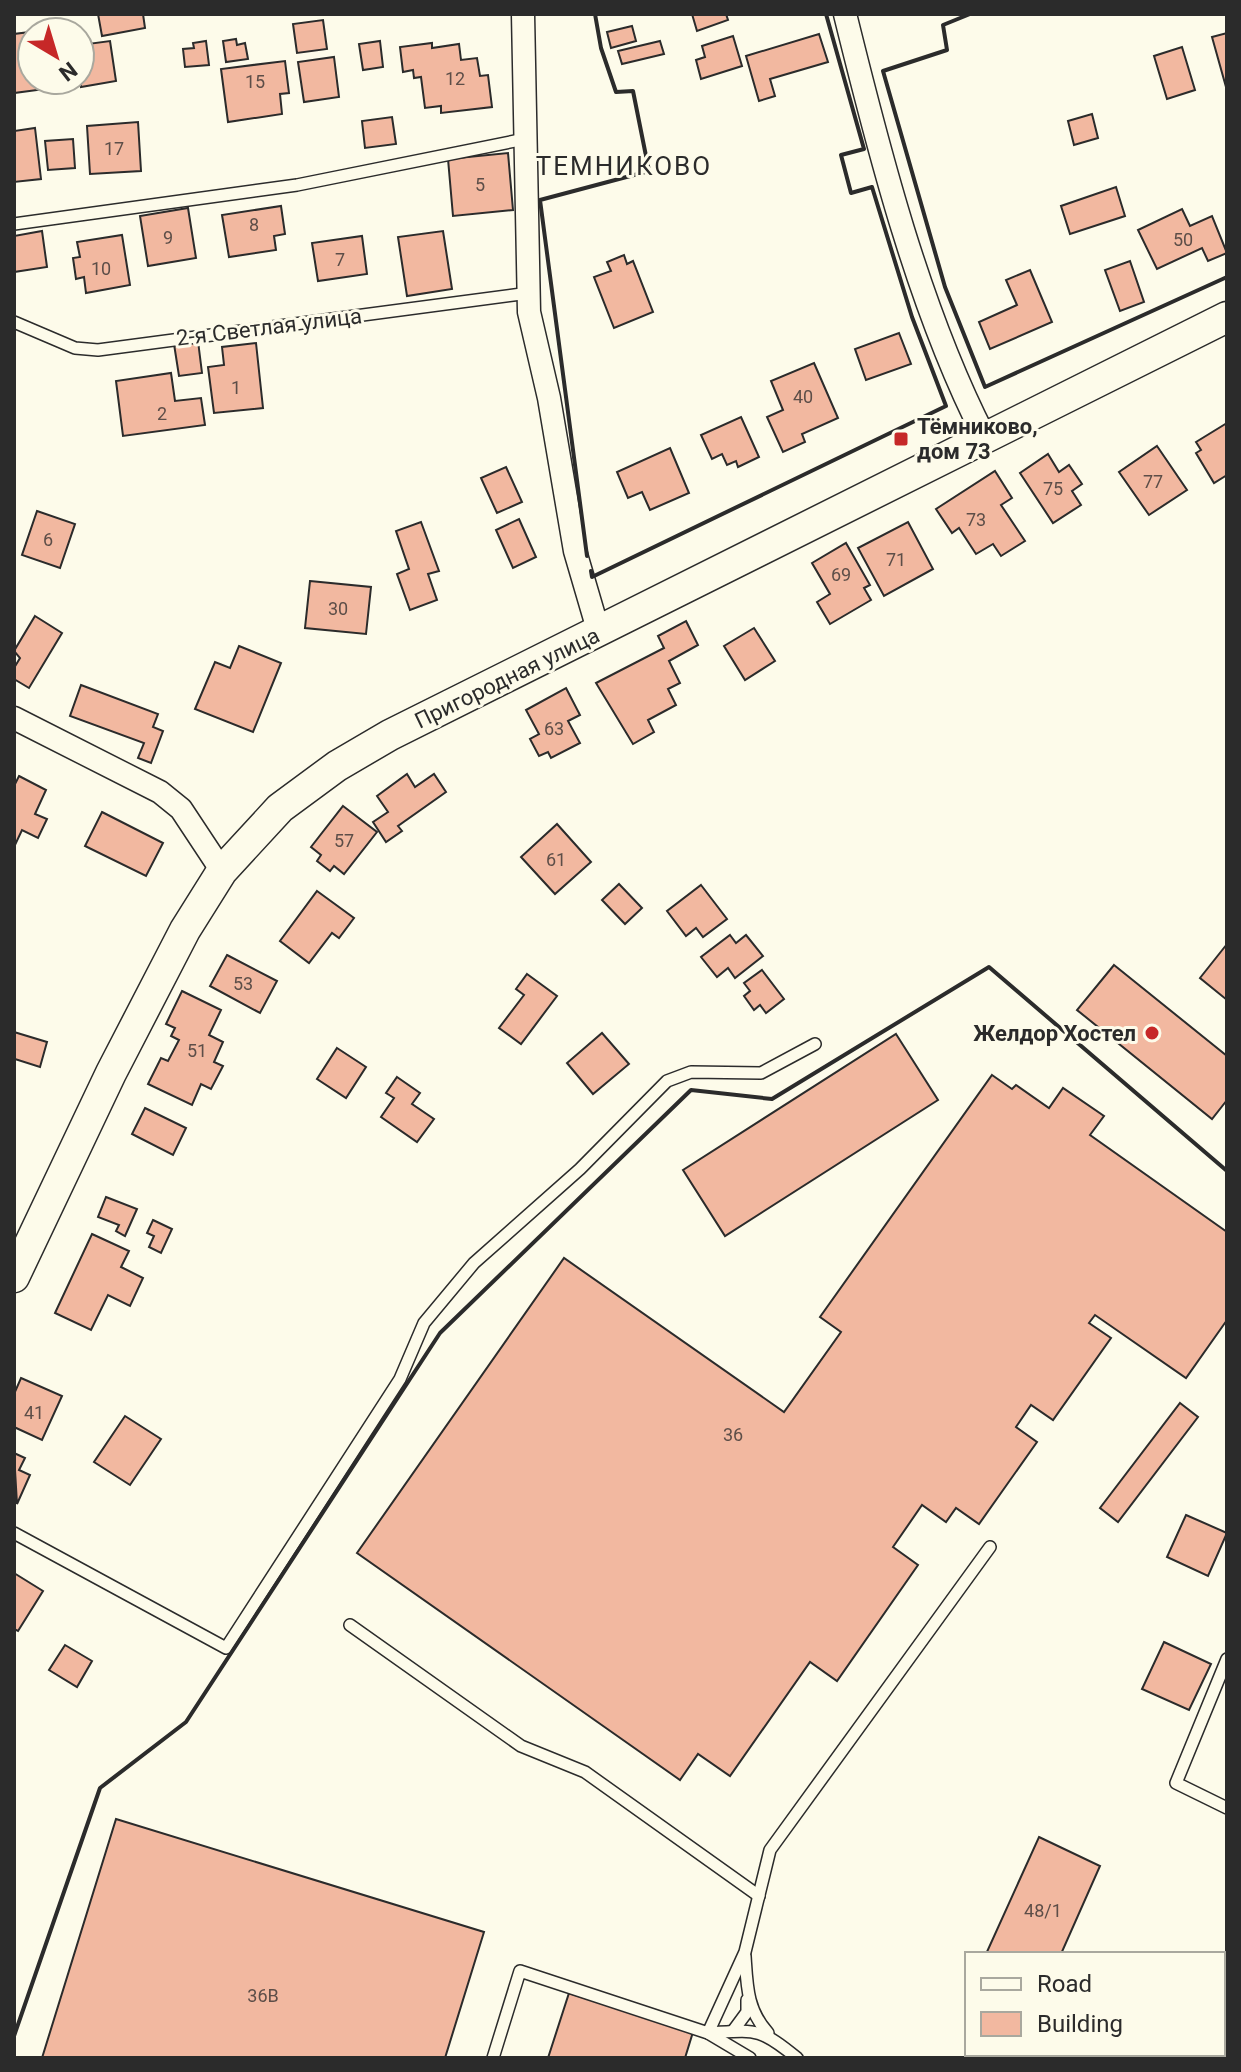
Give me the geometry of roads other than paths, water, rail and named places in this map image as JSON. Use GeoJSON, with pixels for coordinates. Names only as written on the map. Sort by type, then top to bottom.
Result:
{"type":"FeatureCollection","features":[{"type":"Feature","properties":{"kind":"street"},"geometry":{"type":"LineString","coordinates":[[523,14],[529,312],[549,398],[575,551],[599,633]]}},
{"type":"Feature","properties":{"kind":"street"},"geometry":{"type":"LineString","coordinates":[[845,14],[919,274],[962,394],[984,436]]}},
{"type":"Feature","properties":{"kind":"street","name":"Пригородная улица"},"geometry":{"type":"LineString","coordinates":[[17,1264],[158,981],[222,871],[280,808],[337,766],[390,735],[1227,317]]}},
{"type":"Feature","properties":{"kind":"street"},"geometry":{"type":"LineString","coordinates":[[14,718],[160,792],[181,809],[222,871]]}},
{"type":"Feature","properties":{"kind":"lane"},"geometry":{"type":"LineString","coordinates":[[14,224],[297,185],[525,139]]}},
{"type":"Feature","properties":{"kind":"lane","name":"2-я Светлая улица"},"geometry":{"type":"LineString","coordinates":[[14,322],[75,348],[98,350],[529,293]]}},
{"type":"Feature","properties":{"kind":"lane"},"geometry":{"type":"LineString","coordinates":[[14,1533],[226,1648],[400,1379],[424,1323],[474,1263],[580,1169],[667,1081],[691,1072],[761,1073],[815,1044]]}},
{"type":"Feature","properties":{"kind":"lane"},"geometry":{"type":"LineString","coordinates":[[708,2033],[745,1952],[770,1850],[990,1547]]}},
{"type":"Feature","properties":{"kind":"lane"},"geometry":{"type":"LineString","coordinates":[[350,1625],[521,1746],[585,1772],[759,1896]]}},
{"type":"Feature","properties":{"kind":"lane"},"geometry":{"type":"LineString","coordinates":[[1227,1659],[1176,1783],[1227,1808]]}},
{"type":"Feature","properties":{"kind":"lane"},"geometry":{"type":"LineString","coordinates":[[733,2031],[747,2012],[745,1952]]}},
{"type":"Feature","properties":{"kind":"lane"},"geometry":{"type":"LineString","coordinates":[[493,2058],[520,1971],[708,2033],[750,2058]]}},
{"type":"Feature","properties":{"kind":"lane"},"geometry":{"type":"LineString","coordinates":[[748,1996],[752,2011],[770,2036],[797,2058]]}},
{"type":"Feature","properties":{"kind":"lane"},"geometry":{"type":"LineString","coordinates":[[708,2033],[756,2030],[770,2036]]}},
{"type":"Feature","properties":{"kind":"place","name":"Тёмниково, дом 73"},"geometry":{"type":"Point","coordinates":[901,439]}},
{"type":"Feature","properties":{"kind":"place","name":"Желдор Хостел"},"geometry":{"type":"Point","coordinates":[1152,1033]}},
{"type":"Feature","properties":{"kind":"district","name":"ТЕМНИКОВО"},"geometry":{"type":"Point","coordinates":[624,166]}}]}
